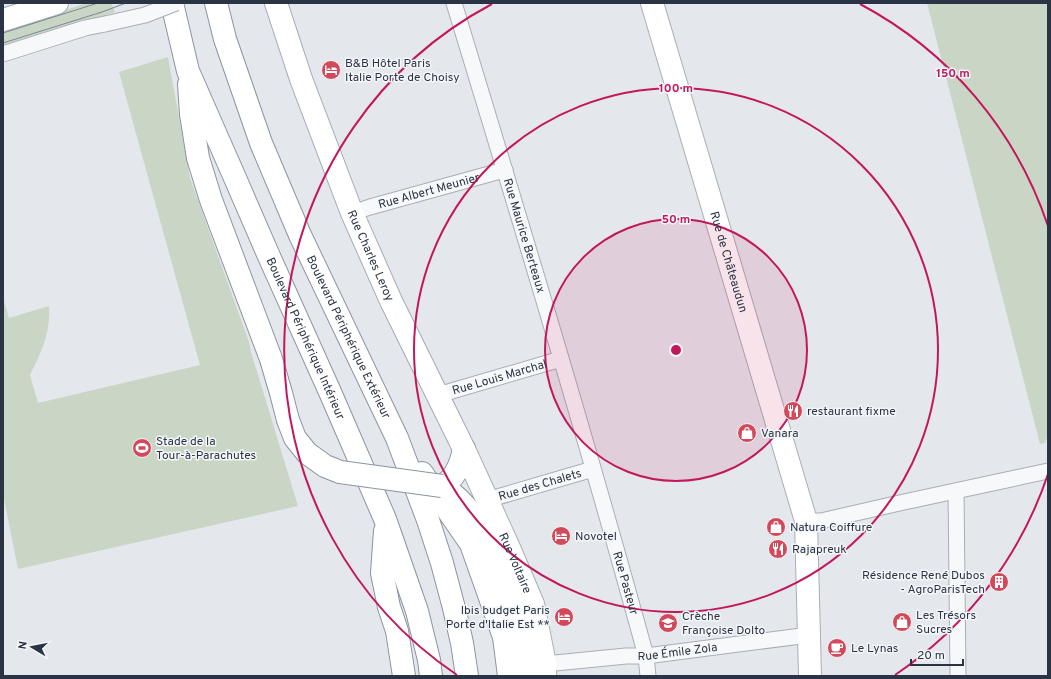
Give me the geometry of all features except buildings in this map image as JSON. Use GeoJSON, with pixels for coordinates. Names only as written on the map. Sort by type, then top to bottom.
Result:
{"type":"FeatureCollection","features":[{"type":"Feature","properties":{"kind":"main road"},"geometry":{"type":"LineString","coordinates":[[3,20],[57,3]]}},
{"type":"Feature","properties":{"kind":"main road","name":"Boulevard Périphérique Intérieur"},"geometry":{"type":"LineString","coordinates":[[172,3],[188,71],[386,519],[417,611],[429,660],[431,676]]}},
{"type":"Feature","properties":{"kind":"main road","name":"Boulevard Périphérique Extérieur"},"geometry":{"type":"LineString","coordinates":[[216,3],[225,39],[264,150],[300,235],[397,438],[428,520],[442,563],[457,622],[467,676]]}},
{"type":"Feature","properties":{"kind":"main road","name":"Rue Charles Leroy"},"geometry":{"type":"LineString","coordinates":[[276,3],[301,79],[352,213],[392,301],[464,449],[487,500]]}},
{"type":"Feature","properties":{"kind":"main road","name":"Rue de Châteaudun"},"geometry":{"type":"LineString","coordinates":[[652,3],[806,521],[810,676]]}},
{"type":"Feature","properties":{"kind":"main road"},"geometry":{"type":"LineString","coordinates":[[188,71],[191,114],[198,158],[211,200],[271,359],[288,420],[295,438],[307,453],[325,466],[340,472],[442,486],[451,492],[472,513],[482,527],[518,618],[528,659],[540,672]]}},
{"type":"Feature","properties":{"kind":"main road"},"geometry":{"type":"LineString","coordinates":[[397,438],[472,544],[504,637],[509,676]]}},
{"type":"Feature","properties":{"kind":"main road"},"geometry":{"type":"LineString","coordinates":[[442,486],[448,483],[458,468],[464,449]]}},
{"type":"Feature","properties":{"kind":"main road","name":"Rue Voltaire"},"geometry":{"type":"LineString","coordinates":[[487,500],[533,604],[540,672]]}},
{"type":"Feature","properties":{"kind":"main road"},"geometry":{"type":"LineString","coordinates":[[386,519],[382,573],[389,608],[397,631],[404,676]]}},
{"type":"Feature","properties":{"kind":"street"},"geometry":{"type":"LineString","coordinates":[[3,54],[85,28],[145,15],[176,3]]}},
{"type":"Feature","properties":{"kind":"street","name":"Rue Maurice Berteaux"},"geometry":{"type":"LineString","coordinates":[[454,3],[593,469]]}},
{"type":"Feature","properties":{"kind":"street","name":"Rue Albert Meunier"},"geometry":{"type":"LineString","coordinates":[[352,213],[505,170]]}},
{"type":"Feature","properties":{"kind":"street","name":"Rue Louis Marchal"},"geometry":{"type":"LineString","coordinates":[[438,395],[561,359]]}},
{"type":"Feature","properties":{"kind":"street","name":"Rue des Chalets"},"geometry":{"type":"LineString","coordinates":[[487,500],[593,469]]}},
{"type":"Feature","properties":{"kind":"street","name":"Rue Pasteur"},"geometry":{"type":"LineString","coordinates":[[593,469],[646,656],[648,676]]}},
{"type":"Feature","properties":{"kind":"street"},"geometry":{"type":"LineString","coordinates":[[806,521],[821,521],[1048,471]]}},
{"type":"Feature","properties":{"kind":"street"},"geometry":{"type":"LineString","coordinates":[[956,491],[958,676]]}},
{"type":"Feature","properties":{"kind":"street","name":"Rue Émile Zola"},"geometry":{"type":"LineString","coordinates":[[540,672],[626,656],[646,656],[809,636]]}},
{"type":"Feature","properties":{"kind":"green space"},"geometry":{"type":"Polygon","coordinates":[[[87,3],[111,3],[115,12],[3,48],[3,30],[87,3]]]}},
{"type":"Feature","properties":{"kind":"green space"},"geometry":{"type":"Polygon","coordinates":[[[927,3],[1048,3],[1048,435],[1045,443],[1040,444],[927,3]]]}},
{"type":"Feature","properties":{"kind":"green space","name":"Stade de la Tour-à-Parachutes"},"geometry":{"type":"Polygon","coordinates":[[[168,57],[190,178],[249,342],[298,506],[18,569],[3,494],[3,298],[9,318],[49,306],[47,333],[30,375],[38,403],[200,365],[119,72],[168,57]]]}},
{"type":"Feature","properties":{"kind":"tram line"},"geometry":{"type":"LineString","coordinates":[[3,33],[98,3]]}},
{"type":"Feature","properties":{"kind":"tram line"},"geometry":{"type":"LineString","coordinates":[[3,43],[126,3]]}},
{"type":"Feature","properties":{"kind":"place","name":"B&B Hôtel Paris Italie Porte de Choisy"},"geometry":{"type":"Point","coordinates":[331,70]}},
{"type":"Feature","properties":{"kind":"place","name":"restaurant fixme"},"geometry":{"type":"Point","coordinates":[793,411]}},
{"type":"Feature","properties":{"kind":"place","name":"Vanara"},"geometry":{"type":"Point","coordinates":[747,433]}},
{"type":"Feature","properties":{"kind":"place","name":"Stade de la Tour-à-Parachutes"},"geometry":{"type":"Point","coordinates":[142,448]}},
{"type":"Feature","properties":{"kind":"place","name":"Natura Coiffure"},"geometry":{"type":"Point","coordinates":[776,527]}},
{"type":"Feature","properties":{"kind":"place","name":"Novotel"},"geometry":{"type":"Point","coordinates":[561,536]}},
{"type":"Feature","properties":{"kind":"place","name":"Rajapreuk"},"geometry":{"type":"Point","coordinates":[778,549]}},
{"type":"Feature","properties":{"kind":"place","name":"Résidence René Dubos - AgroParisTech"},"geometry":{"type":"Point","coordinates":[999,582]}},
{"type":"Feature","properties":{"kind":"place","name":"Ibis budget Paris Porte d'Italie Est **"},"geometry":{"type":"Point","coordinates":[564,617]}},
{"type":"Feature","properties":{"kind":"place","name":"Les Trésors Sucres"},"geometry":{"type":"Point","coordinates":[902,622]}},
{"type":"Feature","properties":{"kind":"place","name":"Crèche Françoise Dolto"},"geometry":{"type":"Point","coordinates":[668,623]}},
{"type":"Feature","properties":{"kind":"place","name":"Le Lynas"},"geometry":{"type":"Point","coordinates":[837,648]}}]}
